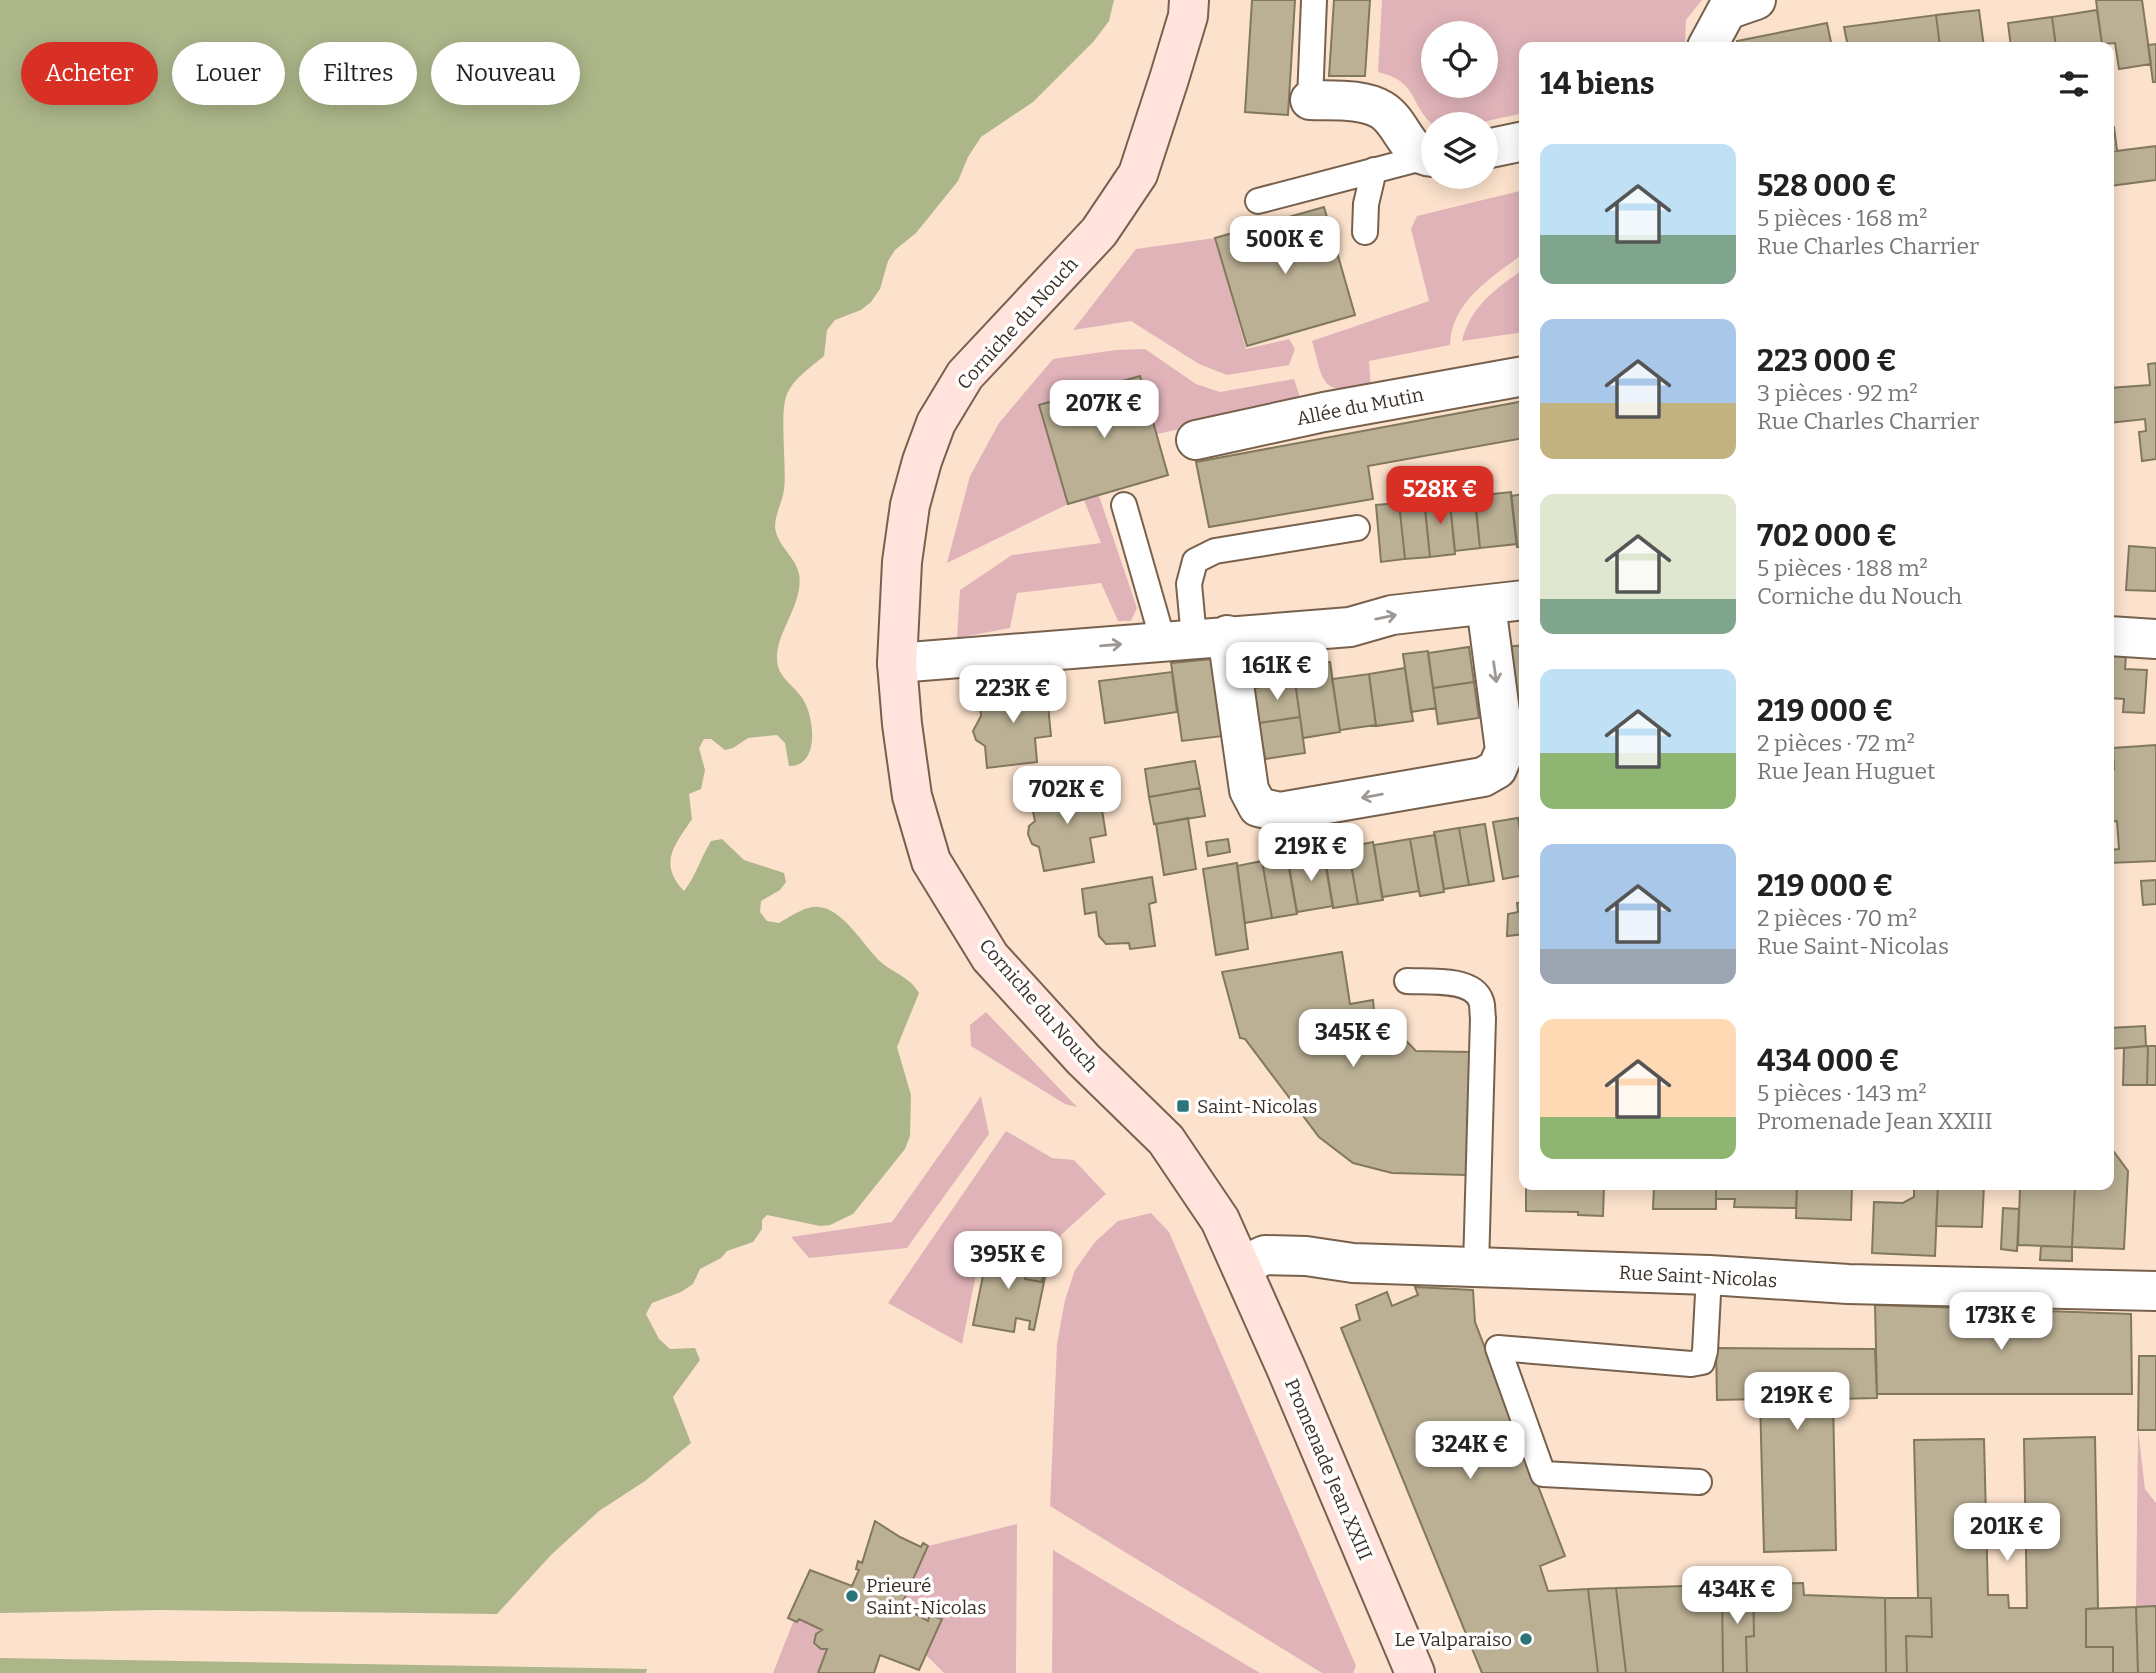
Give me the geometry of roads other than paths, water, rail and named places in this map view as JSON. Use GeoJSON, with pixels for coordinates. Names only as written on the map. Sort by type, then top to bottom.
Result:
{"type":"FeatureCollection","features":[{"type":"Feature","properties":{"kind":"street","name":"Corniche du Nouch"},"geometry":{"type":"LineString","coordinates":[[1189,0],[1188,16],[1138,174],[1099,232],[965,375],[936,423],[910,505],[902,562],[897,663],[912,796],[931,861],[990,957],[1083,1059],[1166,1140],[1220,1220],[1242,1266]]}},
{"type":"Feature","properties":{"kind":"street"},"geometry":{"type":"LineString","coordinates":[[1710,42],[1727,10],[1756,0]]}},
{"type":"Feature","properties":{"kind":"street"},"geometry":{"type":"LineString","coordinates":[[1310,100],[1366,103],[1382,110],[1397,124],[1413,150],[1421,154]]}},
{"type":"Feature","properties":{"kind":"street"},"geometry":{"type":"LineString","coordinates":[[1498,146],[1519,142]]}},
{"type":"Feature","properties":{"kind":"street","name":"Allée du Mutin"},"geometry":{"type":"LineString","coordinates":[[1196,440],[1324,412],[1519,377]]}},
{"type":"Feature","properties":{"kind":"street"},"geometry":{"type":"LineString","coordinates":[[897,663],[1350,626],[1392,615],[1519,601]]}},
{"type":"Feature","properties":{"kind":"street"},"geometry":{"type":"LineString","coordinates":[[1195,638],[1249,790],[1258,807],[1280,812],[1483,777],[1497,769],[1505,750],[1486,605]]}},
{"type":"Feature","properties":{"kind":"street"},"geometry":{"type":"LineString","coordinates":[[2114,636],[2156,639]]}},
{"type":"Feature","properties":{"kind":"street","name":"Rue Saint-Nicolas"},"geometry":{"type":"LineString","coordinates":[[1242,1266],[1265,1255],[1306,1256],[1353,1263],[1709,1275],[1848,1284],[2156,1291]]}},
{"type":"Feature","properties":{"kind":"street","name":"Promenade Jean XXIII"},"geometry":{"type":"LineString","coordinates":[[1242,1266],[1415,1673]]}},
{"type":"Feature","properties":{"kind":"lane"},"geometry":{"type":"LineString","coordinates":[[1310,100],[1314,0]]}},
{"type":"Feature","properties":{"kind":"lane"},"geometry":{"type":"LineString","coordinates":[[1258,201],[1421,159]]}},
{"type":"Feature","properties":{"kind":"lane"},"geometry":{"type":"LineString","coordinates":[[1366,232],[1366,204],[1374,170]]}},
{"type":"Feature","properties":{"kind":"lane"},"geometry":{"type":"LineString","coordinates":[[1124,505],[1195,638]]}},
{"type":"Feature","properties":{"kind":"lane"},"geometry":{"type":"LineString","coordinates":[[1195,638],[1189,583],[1195,561],[1215,551],[1357,528]]}},
{"type":"Feature","properties":{"kind":"lane"},"geometry":{"type":"LineString","coordinates":[[1407,981],[1459,984],[1473,990],[1481,1000],[1483,1018],[1476,1267]]}},
{"type":"Feature","properties":{"kind":"lane"},"geometry":{"type":"LineString","coordinates":[[1699,1482],[1544,1474],[1498,1348],[1691,1364],[1702,1362],[1705,1351],[1709,1275]]}},
{"type":"Feature","properties":{"kind":"place","name":"Saint-Nicolas"},"geometry":{"type":"Point","coordinates":[1183,1106]}},
{"type":"Feature","properties":{"kind":"place","name":"Prieuré Saint-Nicolas"},"geometry":{"type":"Point","coordinates":[852,1596]}},
{"type":"Feature","properties":{"kind":"place","name":"Le Valparaiso"},"geometry":{"type":"Point","coordinates":[1526,1639]}}]}
